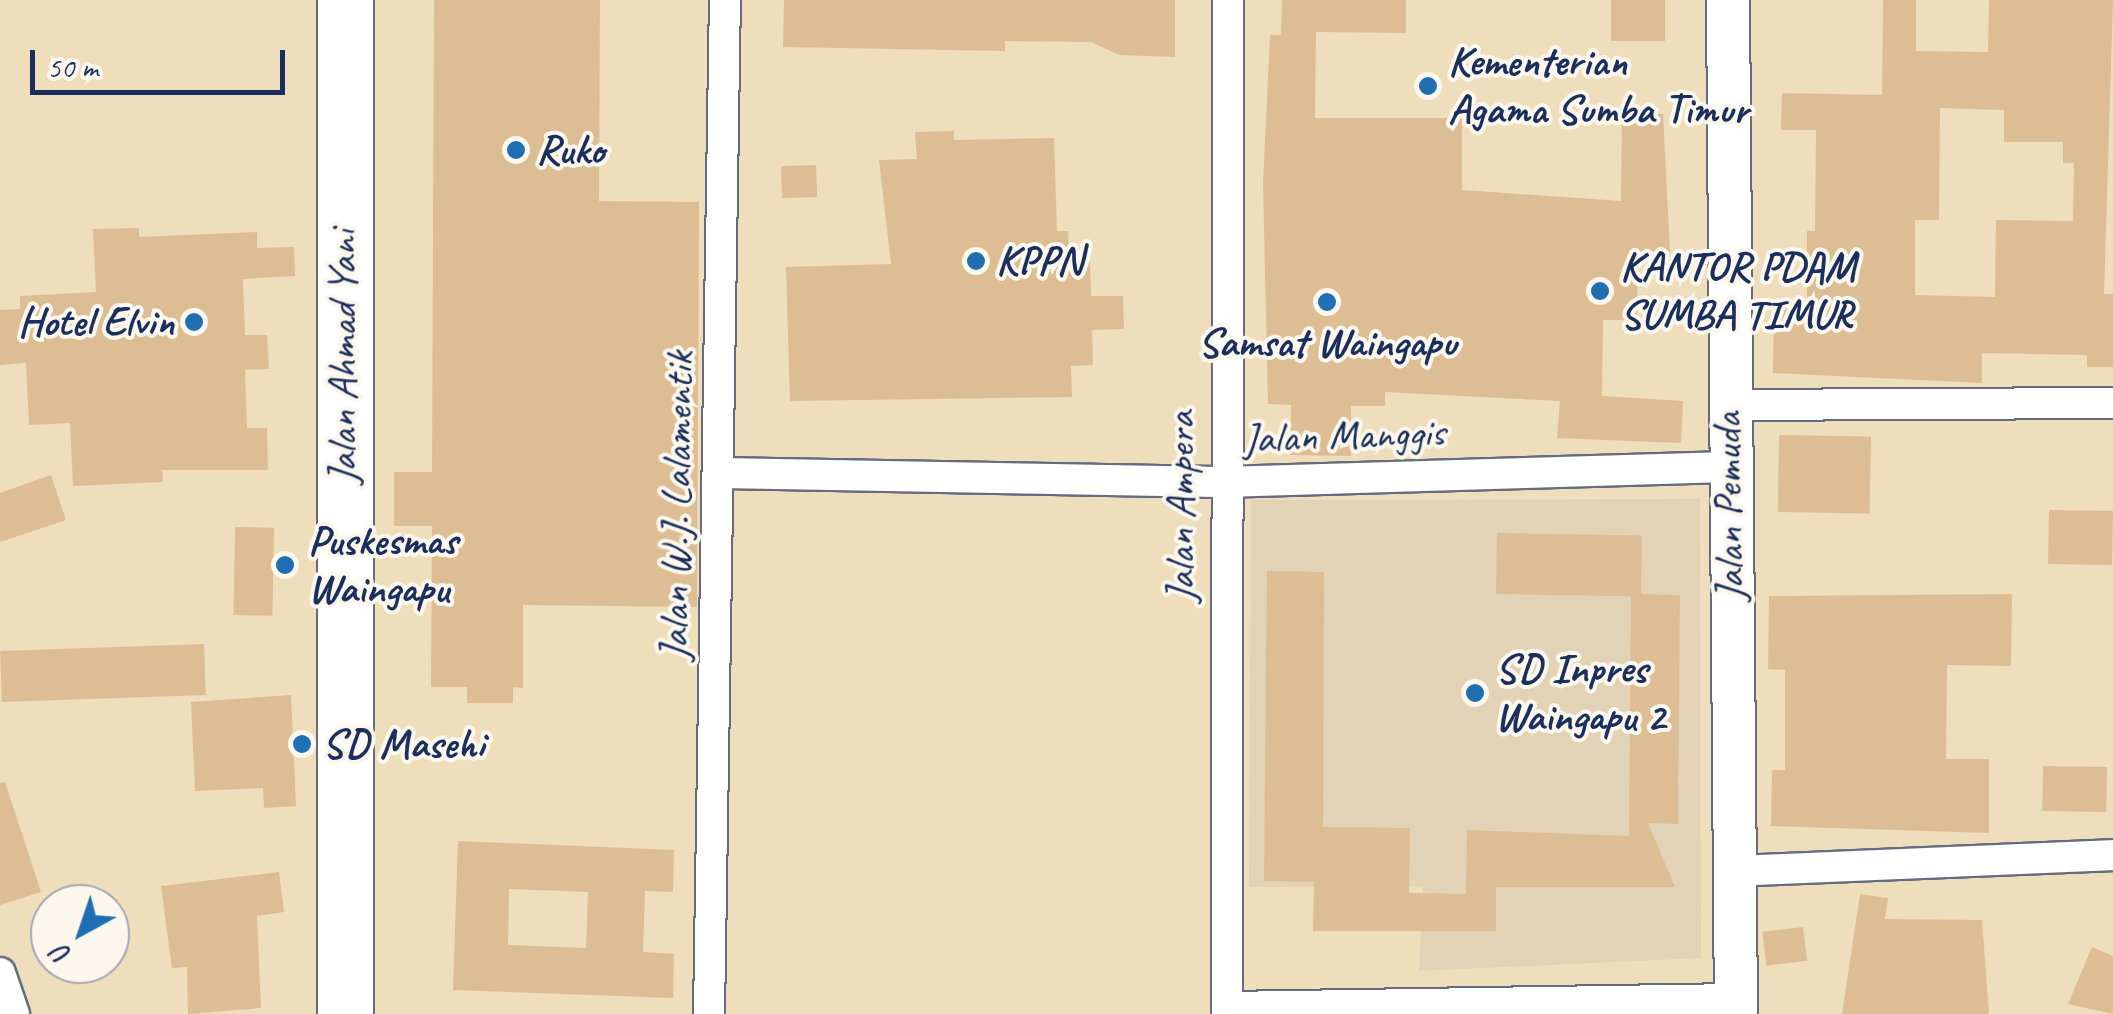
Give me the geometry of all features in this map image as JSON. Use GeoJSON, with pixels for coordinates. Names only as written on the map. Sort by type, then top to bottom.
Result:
{"type":"FeatureCollection","features":[{"type":"Feature","properties":{"kind":"highway","name":"Jalan Ahmad Yani"},"geometry":{"type":"LineString","coordinates":[[345,0],[345,1014]]}},
{"type":"Feature","properties":{"kind":"street","name":"Jalan W.J. Lalamentik"},"geometry":{"type":"LineString","coordinates":[[709,1014],[721,473],[725,0]]}},
{"type":"Feature","properties":{"kind":"street","name":"Jalan Ampera"},"geometry":{"type":"LineString","coordinates":[[1227,1011],[1223,482],[1228,0]]}},
{"type":"Feature","properties":{"kind":"street","name":"Jalan Pemuda"},"geometry":{"type":"LineString","coordinates":[[1728,0],[1728,467],[1736,1006]]}},
{"type":"Feature","properties":{"kind":"street"},"geometry":{"type":"LineString","coordinates":[[1728,405],[2113,402]]}},
{"type":"Feature","properties":{"kind":"street","name":"Jalan Manggis"},"geometry":{"type":"LineString","coordinates":[[721,473],[1223,482],[1728,467]]}},
{"type":"Feature","properties":{"kind":"street"},"geometry":{"type":"LineString","coordinates":[[1734,871],[2113,855]]}},
{"type":"Feature","properties":{"kind":"street"},"geometry":{"type":"LineString","coordinates":[[0,973],[14,1014]]}},
{"type":"Feature","properties":{"kind":"street"},"geometry":{"type":"LineString","coordinates":[[1227,1011],[1736,1006]]}},
{"type":"Feature","properties":{"kind":"shaded area","name":"SD Inpres Waingapu 2"},"geometry":{"type":"Polygon","coordinates":[[[1700,499],[1701,958],[1419,971],[1423,886],[1249,887],[1251,500],[1700,499]]]}},
{"type":"Feature","properties":{"kind":"building"},"geometry":{"type":"Polygon","coordinates":[[[434,0],[600,0],[599,201],[699,202],[697,607],[523,605],[523,688],[513,687],[513,703],[467,703],[467,687],[431,687],[432,526],[394,526],[394,472],[432,472],[434,0]]]}},
{"type":"Feature","properties":{"kind":"building"},"geometry":{"type":"Polygon","coordinates":[[[784,0],[1175,0],[1175,57],[1119,55],[1091,42],[1005,41],[1005,51],[783,47],[784,0]]]}},
{"type":"Feature","properties":{"kind":"building"},"geometry":{"type":"Polygon","coordinates":[[[1282,0],[1406,0],[1406,33],[1316,32],[1315,118],[1462,118],[1462,190],[1621,201],[1622,114],[1663,114],[1670,252],[1638,251],[1637,320],[1603,320],[1602,396],[1683,401],[1681,443],[1557,438],[1560,401],[1385,392],[1385,406],[1351,406],[1351,456],[1290,455],[1291,405],[1268,404],[1263,183],[1270,35],[1281,35],[1282,0]]]}},
{"type":"Feature","properties":{"kind":"building"},"geometry":{"type":"Polygon","coordinates":[[[1611,0],[1665,0],[1665,41],[1611,41],[1611,0]]]}},
{"type":"Feature","properties":{"kind":"building"},"geometry":{"type":"Polygon","coordinates":[[[1883,0],[1916,0],[1916,51],[1988,52],[1989,0],[2113,0],[2104,294],[2113,294],[2113,367],[2087,367],[2087,355],[1982,353],[1982,383],[1773,373],[1774,305],[1807,306],[1807,231],[1815,231],[1816,130],[1781,130],[1782,93],[1882,95],[1883,0]],[[1940,108],[1939,220],[1915,220],[1915,295],[1995,297],[1996,220],[2073,221],[2074,163],[2063,163],[2063,142],[2004,142],[2004,110],[1940,108]]]}},
{"type":"Feature","properties":{"kind":"building"},"geometry":{"type":"Polygon","coordinates":[[[954,131],[954,140],[1054,138],[1057,231],[1068,231],[1070,262],[1090,262],[1091,296],[1123,296],[1124,329],[1092,330],[1093,365],[1071,366],[1072,397],[790,401],[786,267],[891,264],[879,160],[917,159],[915,132],[954,131]]]}},
{"type":"Feature","properties":{"kind":"building"},"geometry":{"type":"Polygon","coordinates":[[[816,165],[817,197],[782,198],[781,166],[816,165]]]}},
{"type":"Feature","properties":{"kind":"building","name":"Hotel Elvin"},"geometry":{"type":"Polygon","coordinates":[[[139,228],[139,237],[257,232],[257,248],[294,247],[295,276],[243,279],[245,335],[267,335],[269,369],[245,370],[247,428],[267,428],[268,470],[162,470],[163,482],[73,486],[70,423],[29,425],[26,363],[0,365],[0,310],[20,309],[20,296],[96,292],[93,229],[139,228]]]}},
{"type":"Feature","properties":{"kind":"building"},"geometry":{"type":"Polygon","coordinates":[[[1779,435],[1871,437],[1870,514],[1778,512],[1779,435]]]}},
{"type":"Feature","properties":{"kind":"building"},"geometry":{"type":"Polygon","coordinates":[[[51,475],[66,520],[0,542],[0,493],[51,475]]]}},
{"type":"Feature","properties":{"kind":"building"},"geometry":{"type":"Polygon","coordinates":[[[2049,510],[2113,511],[2112,565],[2048,564],[2049,510]]]}},
{"type":"Feature","properties":{"kind":"building"},"geometry":{"type":"Polygon","coordinates":[[[235,527],[274,528],[272,616],[233,615],[235,527]]]}},
{"type":"Feature","properties":{"kind":"building"},"geometry":{"type":"Polygon","coordinates":[[[1497,533],[1642,536],[1641,597],[1496,594],[1497,533]]]}},
{"type":"Feature","properties":{"kind":"building"},"geometry":{"type":"Polygon","coordinates":[[[1267,571],[1324,572],[1323,827],[1410,828],[1409,893],[1466,894],[1467,830],[1629,836],[1631,594],[1680,595],[1678,824],[1648,823],[1675,887],[1496,887],[1496,931],[1313,931],[1314,882],[1264,881],[1267,571]]]}},
{"type":"Feature","properties":{"kind":"building"},"geometry":{"type":"Polygon","coordinates":[[[2012,594],[2011,666],[1947,665],[1946,759],[1989,759],[1989,833],[1771,826],[1772,770],[1785,770],[1785,670],[1768,669],[1769,596],[2012,594]]]}},
{"type":"Feature","properties":{"kind":"building"},"geometry":{"type":"Polygon","coordinates":[[[204,644],[206,695],[2,702],[0,651],[204,644]]]}},
{"type":"Feature","properties":{"kind":"building"},"geometry":{"type":"Polygon","coordinates":[[[291,695],[296,806],[264,808],[263,788],[195,791],[191,702],[291,695]]]}},
{"type":"Feature","properties":{"kind":"building"},"geometry":{"type":"Polygon","coordinates":[[[2043,766],[2107,767],[2106,812],[2042,811],[2043,766]]]}},
{"type":"Feature","properties":{"kind":"building"},"geometry":{"type":"Polygon","coordinates":[[[5,782],[38,884],[30,884],[30,895],[0,905],[0,783],[5,782]]]}},
{"type":"Feature","properties":{"kind":"building"},"geometry":{"type":"Polygon","coordinates":[[[458,841],[674,850],[673,892],[645,891],[643,952],[674,954],[673,998],[453,990],[458,841]],[[509,889],[508,945],[586,948],[588,892],[509,889]]]}},
{"type":"Feature","properties":{"kind":"building"},"geometry":{"type":"Polygon","coordinates":[[[279,872],[284,912],[257,916],[261,1008],[188,1014],[187,967],[172,968],[161,886],[279,872]]]}},
{"type":"Feature","properties":{"kind":"building"},"geometry":{"type":"Polygon","coordinates":[[[1860,894],[1888,898],[1885,919],[1982,920],[1989,1014],[1842,1014],[1860,894]]]}},
{"type":"Feature","properties":{"kind":"building"},"geometry":{"type":"Polygon","coordinates":[[[1803,927],[1807,961],[1766,966],[1762,932],[1803,927]]]}},
{"type":"Feature","properties":{"kind":"building"},"geometry":{"type":"Polygon","coordinates":[[[2092,947],[2113,956],[2113,1014],[2068,1004],[2092,947]]]}},
{"type":"Feature","properties":{"kind":"place","name":"Kementerian Agama Sumba Timur"},"geometry":{"type":"Point","coordinates":[1428,86]}},
{"type":"Feature","properties":{"kind":"place","name":"Ruko"},"geometry":{"type":"Point","coordinates":[516,150]}},
{"type":"Feature","properties":{"kind":"place","name":"KPPN"},"geometry":{"type":"Point","coordinates":[976,261]}},
{"type":"Feature","properties":{"kind":"place","name":"KANTOR PDAM SUMBA TIMUR"},"geometry":{"type":"Point","coordinates":[1600,291]}},
{"type":"Feature","properties":{"kind":"place","name":"Samsat Waingapu"},"geometry":{"type":"Point","coordinates":[1327,302]}},
{"type":"Feature","properties":{"kind":"place","name":"Hotel Elvin"},"geometry":{"type":"Point","coordinates":[194,322]}},
{"type":"Feature","properties":{"kind":"place","name":"Puskesmas Waingapu"},"geometry":{"type":"Point","coordinates":[285,565]}},
{"type":"Feature","properties":{"kind":"place","name":"SD Inpres Waingapu 2"},"geometry":{"type":"Point","coordinates":[1475,693]}},
{"type":"Feature","properties":{"kind":"place","name":"SD Masehi"},"geometry":{"type":"Point","coordinates":[302,744]}}]}
